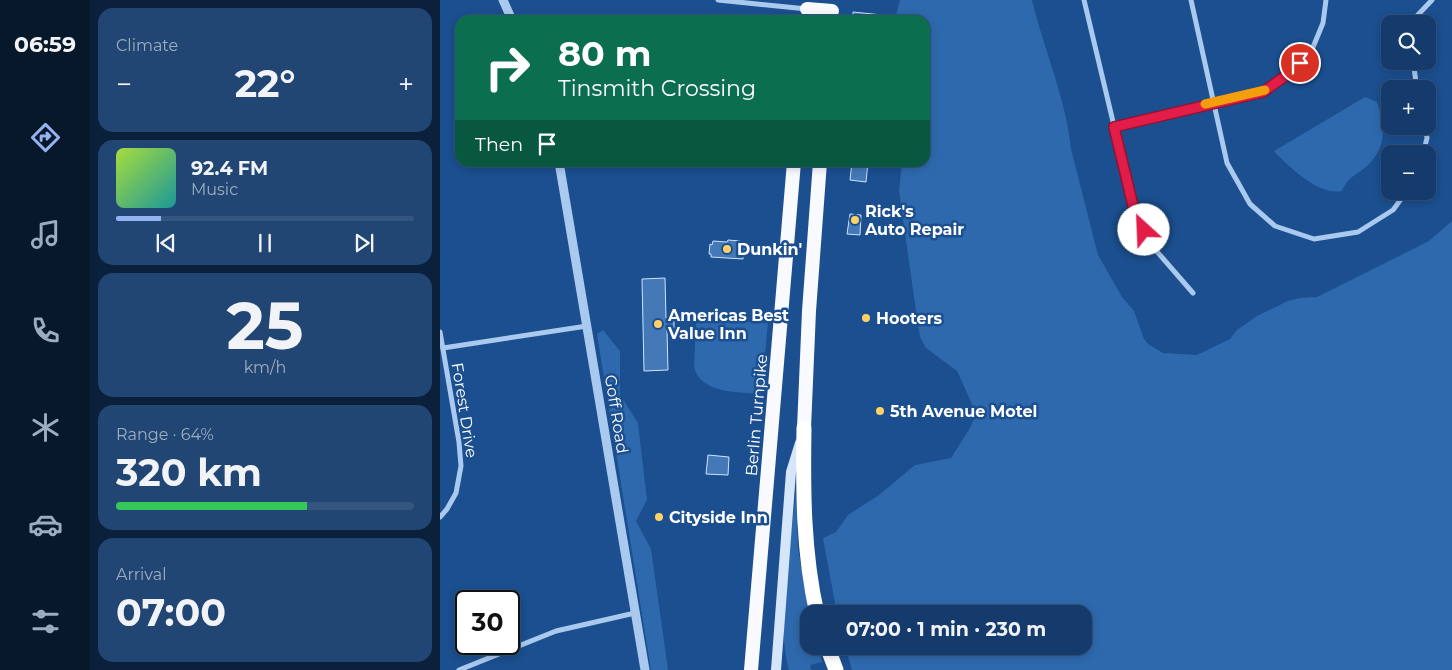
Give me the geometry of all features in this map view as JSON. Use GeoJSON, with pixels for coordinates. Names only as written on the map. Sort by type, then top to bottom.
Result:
{"type":"FeatureCollection","features":[{"type":"Feature","properties":{"kind":"highway"},"geometry":{"type":"LineString","coordinates":[[807,10],[832,10]]}},
{"type":"Feature","properties":{"kind":"highway","name":"Berlin Turnpike"},"geometry":{"type":"LineString","coordinates":[[751,670],[794,167]]}},
{"type":"Feature","properties":{"kind":"highway"},"geometry":{"type":"LineString","coordinates":[[815,605],[804,527],[804,428],[809,311],[820,167]]}},
{"type":"Feature","properties":{"kind":"highway"},"geometry":{"type":"LineString","coordinates":[[830,655],[836,670]]}},
{"type":"Feature","properties":{"kind":"main road"},"geometry":{"type":"LineString","coordinates":[[776,670],[791,472],[804,428]]}},
{"type":"Feature","properties":{"kind":"street"},"geometry":{"type":"LineString","coordinates":[[503,0],[510,15]]}},
{"type":"Feature","properties":{"kind":"street"},"geometry":{"type":"LineString","coordinates":[[718,0],[807,10]]}},
{"type":"Feature","properties":{"kind":"street"},"geometry":{"type":"LineString","coordinates":[[1084,0],[1135,214],[1153,247],[1193,292]]}},
{"type":"Feature","properties":{"kind":"street"},"geometry":{"type":"LineString","coordinates":[[1191,0],[1227,163],[1250,204],[1275,226],[1314,239],[1358,232],[1392,210],[1400,200]]}},
{"type":"Feature","properties":{"kind":"street"},"geometry":{"type":"LineString","coordinates":[[1114,127],[1263,92],[1288,74],[1311,52],[1323,23],[1326,0]]}},
{"type":"Feature","properties":{"kind":"street"},"geometry":{"type":"LineString","coordinates":[[1418,15],[1432,0]]}},
{"type":"Feature","properties":{"kind":"street","name":"Goff Road"},"geometry":{"type":"LineString","coordinates":[[560,167],[645,670]]}},
{"type":"Feature","properties":{"kind":"street"},"geometry":{"type":"LineString","coordinates":[[443,348],[587,326]]}},
{"type":"Feature","properties":{"kind":"street","name":"Forest Drive"},"geometry":{"type":"LineString","coordinates":[[440,332],[459,442],[461,466],[456,493],[440,517]]}},
{"type":"Feature","properties":{"kind":"street"},"geometry":{"type":"LineString","coordinates":[[459,670],[556,631],[635,613]]}},
{"type":"Feature","properties":{"kind":"shaded area"},"geometry":{"type":"Polygon","coordinates":[[[900,0],[1032,0],[1060,93],[1071,149],[1098,255],[1122,297],[1134,311],[1144,339],[1148,344],[1163,353],[1197,355],[1230,339],[1237,330],[1257,316],[1288,301],[1317,297],[1429,241],[1452,221],[1452,670],[852,670],[848,655],[1092,655],[1092,605],[835,605],[823,538],[836,532],[848,515],[879,495],[915,465],[951,458],[975,417],[972,404],[957,371],[926,348],[920,337],[899,191],[902,167],[930,167],[930,15],[896,15],[900,0]]]}},
{"type":"Feature","properties":{"kind":"shaded area"},"geometry":{"type":"Polygon","coordinates":[[[1365,97],[1377,102],[1381,116],[1382,143],[1375,157],[1365,168],[1351,178],[1342,191],[1333,191],[1314,185],[1296,172],[1274,151],[1365,97]]]}},
{"type":"Feature","properties":{"kind":"shaded area"},"geometry":{"type":"Polygon","coordinates":[[[702,319],[768,323],[761,394],[722,390],[712,387],[698,376],[694,367],[696,324],[702,319]]]}},
{"type":"Feature","properties":{"kind":"shaded area"},"geometry":{"type":"Polygon","coordinates":[[[603,330],[620,351],[620,395],[638,423],[647,500],[636,521],[651,549],[668,670],[651,670],[597,334],[603,330]]]}},
{"type":"Feature","properties":{"kind":"shaded area"},"geometry":{"type":"Polygon","coordinates":[[[796,491],[798,549],[807,605],[800,605],[800,655],[820,655],[822,662],[810,665],[811,670],[789,670],[783,628],[788,557],[796,491]]]}},
{"type":"Feature","properties":{"kind":"building"},"geometry":{"type":"Polygon","coordinates":[[[853,12],[883,15],[853,15],[853,12]]]}},
{"type":"Feature","properties":{"kind":"building"},"geometry":{"type":"Polygon","coordinates":[[[851,167],[868,167],[866,182],[850,180],[851,167]]]}},
{"type":"Feature","properties":{"kind":"building","name":"Rick's Auto Repair"},"geometry":{"type":"Polygon","coordinates":[[[850,214],[861,215],[860,235],[847,234],[850,214]]]}},
{"type":"Feature","properties":{"kind":"building","name":"Dunkin'"},"geometry":{"type":"Polygon","coordinates":[[[728,240],[745,243],[743,259],[711,257],[711,254],[709,254],[710,244],[712,245],[713,241],[727,242],[728,240]]]}},
{"type":"Feature","properties":{"kind":"building","name":"Americas Best Value Inn"},"geometry":{"type":"Polygon","coordinates":[[[665,278],[666,318],[674,318],[674,330],[667,330],[668,370],[644,371],[642,279],[665,278]]]}},
{"type":"Feature","properties":{"kind":"building"},"geometry":{"type":"Polygon","coordinates":[[[708,455],[729,457],[728,475],[706,474],[708,455]]]}},
{"type":"Feature","properties":{"kind":"slow traffic"},"geometry":{"type":"LineString","coordinates":[[1205,104],[1265,90]]}},
{"type":"Feature","properties":{"kind":"place","name":"Rick's Auto Repair"},"geometry":{"type":"Point","coordinates":[855,220]}},
{"type":"Feature","properties":{"kind":"place","name":"Dunkin'"},"geometry":{"type":"Point","coordinates":[727,249]}},
{"type":"Feature","properties":{"kind":"place","name":"Hooters"},"geometry":{"type":"Point","coordinates":[866,318]}},
{"type":"Feature","properties":{"kind":"place","name":"Americas Best Value Inn"},"geometry":{"type":"Point","coordinates":[658,324]}},
{"type":"Feature","properties":{"kind":"place","name":"5th Avenue Motel"},"geometry":{"type":"Point","coordinates":[880,411]}},
{"type":"Feature","properties":{"kind":"place","name":"Cityside Inn"},"geometry":{"type":"Point","coordinates":[659,517]}},
{"type":"Feature","properties":{"kind":"route"},"geometry":{"type":"LineString","coordinates":[[1144,230],[1135,214],[1114,127],[1263,92],[1300,63]]}}]}
